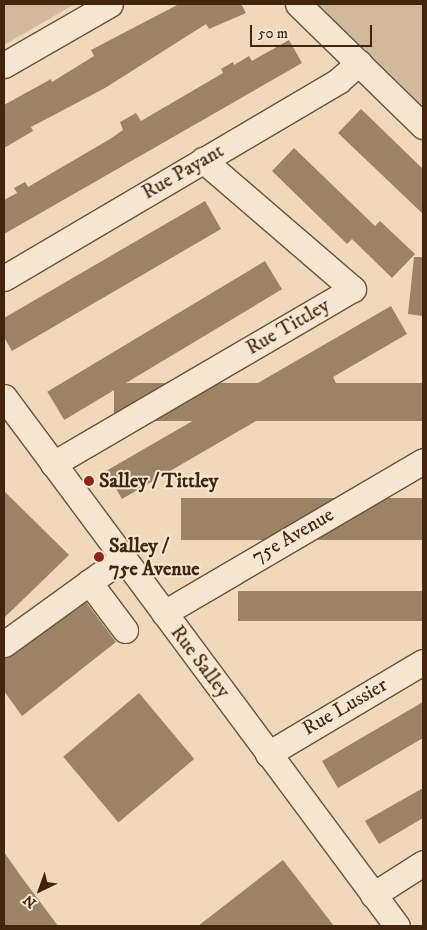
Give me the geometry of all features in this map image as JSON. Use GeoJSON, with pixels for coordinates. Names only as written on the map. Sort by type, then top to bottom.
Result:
{"type":"FeatureCollection","features":[{"type":"Feature","properties":{"kind":"street"},"geometry":{"type":"LineString","coordinates":[[4,65],[110,4]]}},
{"type":"Feature","properties":{"kind":"street"},"geometry":{"type":"LineString","coordinates":[[298,4],[423,126]]}},
{"type":"Feature","properties":{"kind":"street","name":"Rue Payant"},"geometry":{"type":"LineString","coordinates":[[4,278],[338,81],[359,63]]}},
{"type":"Feature","properties":{"kind":"street","name":"Rue Tittley"},"geometry":{"type":"LineString","coordinates":[[53,464],[353,289],[203,160]]}},
{"type":"Feature","properties":{"kind":"street","name":"Rue Salley"},"geometry":{"type":"LineString","coordinates":[[4,397],[396,926]]}},
{"type":"Feature","properties":{"kind":"street","name":"75e Avenue"},"geometry":{"type":"LineString","coordinates":[[164,614],[423,461]]}},
{"type":"Feature","properties":{"kind":"street"},"geometry":{"type":"LineString","coordinates":[[4,644],[123,558]]}},
{"type":"Feature","properties":{"kind":"street"},"geometry":{"type":"LineString","coordinates":[[89,582],[126,630]]}},
{"type":"Feature","properties":{"kind":"street","name":"Rue Lussier"},"geometry":{"type":"LineString","coordinates":[[268,754],[423,662]]}},
{"type":"Feature","properties":{"kind":"street"},"geometry":{"type":"LineString","coordinates":[[373,895],[423,863]]}},
{"type":"Feature","properties":{"kind":"shaded area"},"geometry":{"type":"Polygon","coordinates":[[[4,4],[75,4],[4,45],[4,4]]]}},
{"type":"Feature","properties":{"kind":"shaded area"},"geometry":{"type":"Polygon","coordinates":[[[317,4],[423,4],[423,106],[390,74],[317,4]]]}},
{"type":"Feature","properties":{"kind":"building"},"geometry":{"type":"Polygon","coordinates":[[[179,4],[241,4],[246,13],[209,29],[206,24],[105,88],[31,127],[33,131],[4,148],[4,105],[51,79],[52,82],[94,56],[91,50],[179,4]]]}},
{"type":"Feature","properties":{"kind":"building"},"geometry":{"type":"Polygon","coordinates":[[[289,40],[302,63],[4,234],[4,200],[17,193],[14,188],[25,182],[28,187],[110,139],[123,130],[120,122],[136,113],[141,121],[223,73],[221,69],[233,62],[234,65],[249,56],[252,61],[289,40]]]}},
{"type":"Feature","properties":{"kind":"building"},"geometry":{"type":"Polygon","coordinates":[[[361,109],[423,169],[423,214],[338,133],[361,109]]]}},
{"type":"Feature","properties":{"kind":"building"},"geometry":{"type":"Polygon","coordinates":[[[294,148],[375,226],[380,221],[415,254],[392,278],[352,239],[347,244],[272,171],[294,148]]]}},
{"type":"Feature","properties":{"kind":"building"},"geometry":{"type":"Polygon","coordinates":[[[205,201],[221,229],[12,351],[4,337],[4,318],[205,201]]]}},
{"type":"Feature","properties":{"kind":"building"},"geometry":{"type":"Polygon","coordinates":[[[414,257],[423,257],[423,316],[408,314],[414,257]]]}},
{"type":"Feature","properties":{"kind":"building"},"geometry":{"type":"Polygon","coordinates":[[[265,261],[282,289],[64,420],[47,392],[265,261]]]}},
{"type":"Feature","properties":{"kind":"building"},"geometry":{"type":"Polygon","coordinates":[[[391,306],[407,334],[333,377],[337,385],[321,394],[316,386],[122,499],[106,471],[391,306]]]}},
{"type":"Feature","properties":{"kind":"building"},"geometry":{"type":"Polygon","coordinates":[[[114,383],[423,383],[423,421],[114,421],[114,383]]]}},
{"type":"Feature","properties":{"kind":"building"},"geometry":{"type":"Polygon","coordinates":[[[4,491],[69,555],[4,618],[4,491]]]}},
{"type":"Feature","properties":{"kind":"building"},"geometry":{"type":"Polygon","coordinates":[[[181,498],[423,498],[423,540],[181,540],[181,498]]]}},
{"type":"Feature","properties":{"kind":"building"},"geometry":{"type":"Polygon","coordinates":[[[238,591],[423,591],[423,621],[238,621],[238,591]]]}},
{"type":"Feature","properties":{"kind":"building"},"geometry":{"type":"Polygon","coordinates":[[[86,602],[116,642],[22,716],[4,691],[4,658],[86,602]]]}},
{"type":"Feature","properties":{"kind":"building"},"geometry":{"type":"Polygon","coordinates":[[[139,693],[194,759],[118,823],[63,757],[139,693]]]}},
{"type":"Feature","properties":{"kind":"building"},"geometry":{"type":"Polygon","coordinates":[[[423,702],[423,738],[338,788],[322,761],[423,702]]]}},
{"type":"Feature","properties":{"kind":"building"},"geometry":{"type":"Polygon","coordinates":[[[423,788],[423,818],[379,844],[365,821],[423,788]]]}},
{"type":"Feature","properties":{"kind":"building"},"geometry":{"type":"Polygon","coordinates":[[[4,852],[20,875],[58,926],[4,926],[4,852]]]}},
{"type":"Feature","properties":{"kind":"building"},"geometry":{"type":"Polygon","coordinates":[[[283,860],[334,926],[198,926],[283,860]]]}},
{"type":"Feature","properties":{"kind":"place","name":"Salley / Tittley"},"geometry":{"type":"Point","coordinates":[89,481]}},
{"type":"Feature","properties":{"kind":"place","name":"Salley / 75e Avenue"},"geometry":{"type":"Point","coordinates":[99,557]}}]}
